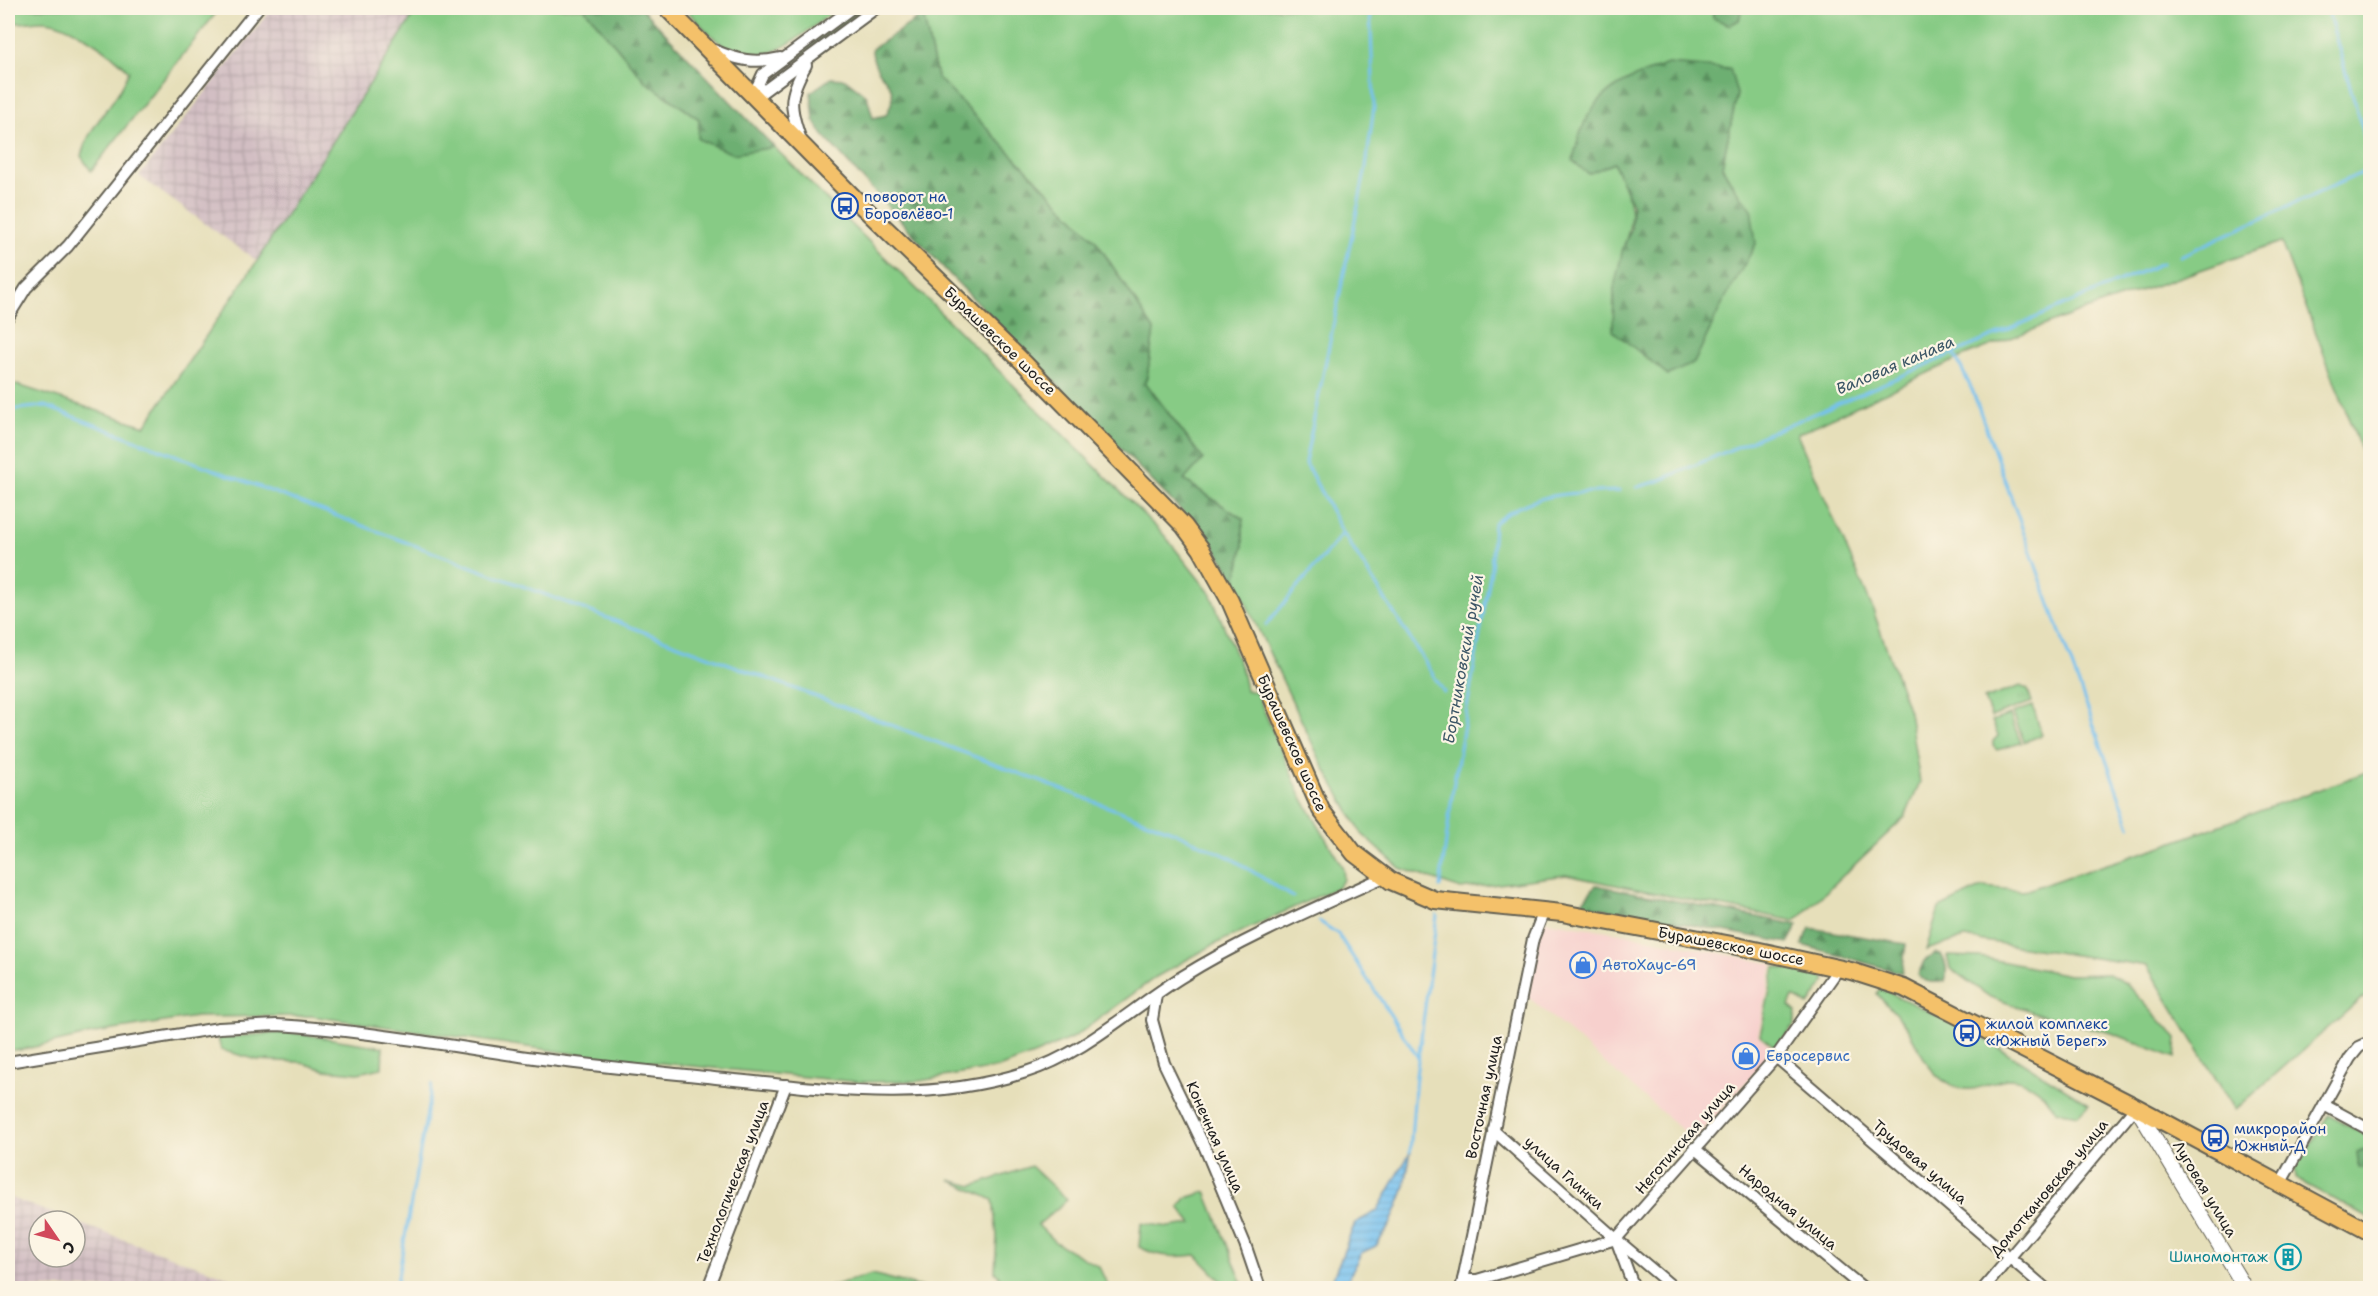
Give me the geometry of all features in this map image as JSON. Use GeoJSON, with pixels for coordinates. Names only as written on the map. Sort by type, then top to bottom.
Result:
{"type":"FeatureCollection","features":[{"type":"Feature","properties":{"kind":"main road","name":"Бурашевское шоссе"},"geometry":{"type":"LineString","coordinates":[[667,8],[1184,526],[1201,549],[1230,601],[1321,810],[1348,847],[1384,877],[1435,900],[1544,911],[1732,945],[1839,968],[1911,992],[2136,1107],[2370,1232]]}},
{"type":"Feature","properties":{"kind":"street"},"geometry":{"type":"LineString","coordinates":[[8,317],[26,288],[68,246],[258,8]]}},
{"type":"Feature","properties":{"kind":"street"},"geometry":{"type":"LineString","coordinates":[[852,8],[763,74],[756,89],[757,96],[876,8]]}},
{"type":"Feature","properties":{"kind":"street"},"geometry":{"type":"LineString","coordinates":[[709,48],[742,61],[760,62],[783,57]]}},
{"type":"Feature","properties":{"kind":"street"},"geometry":{"type":"LineString","coordinates":[[802,143],[791,101],[794,85],[809,59]]}},
{"type":"Feature","properties":{"kind":"street"},"geometry":{"type":"LineString","coordinates":[[8,1062],[219,1028],[278,1025],[565,1061],[847,1092],[907,1094],[988,1082],[1024,1073],[1072,1053],[1107,1032],[1188,973],[1252,939],[1384,877]]}},
{"type":"Feature","properties":{"kind":"street","name":"Восточная улица"},"geometry":{"type":"LineString","coordinates":[[1465,1286],[1493,1130],[1533,939],[1544,911]]}},
{"type":"Feature","properties":{"kind":"street","name":"Неготинская улица"},"geometry":{"type":"LineString","coordinates":[[1616,1239],[1776,1057],[1839,968]]}},
{"type":"Feature","properties":{"kind":"street","name":"Конечная улица"},"geometry":{"type":"LineString","coordinates":[[1155,995],[1152,1020],[1164,1063],[1205,1148],[1245,1244],[1260,1288]]}},
{"type":"Feature","properties":{"kind":"street"},"geometry":{"type":"LineString","coordinates":[[2280,1184],[2351,1055],[2370,1042]]}},
{"type":"Feature","properties":{"kind":"street","name":"Трудовая улица"},"geometry":{"type":"LineString","coordinates":[[1776,1057],[2045,1288]]}},
{"type":"Feature","properties":{"kind":"street","name":"Технологическая улица"},"geometry":{"type":"LineString","coordinates":[[708,1288],[786,1085]]}},
{"type":"Feature","properties":{"kind":"street"},"geometry":{"type":"LineString","coordinates":[[2324,1105],[2370,1130]]}},
{"type":"Feature","properties":{"kind":"street","name":"Домоткановская улица"},"geometry":{"type":"LineString","coordinates":[[1984,1288],[2136,1107]]}},
{"type":"Feature","properties":{"kind":"street","name":"Луговая улица"},"geometry":{"type":"LineString","coordinates":[[2136,1107],[2246,1288]]}},
{"type":"Feature","properties":{"kind":"street","name":"улица Глинки"},"geometry":{"type":"LineString","coordinates":[[1493,1130],[1674,1288]]}},
{"type":"Feature","properties":{"kind":"street","name":"Народная улица"},"geometry":{"type":"LineString","coordinates":[[1694,1148],[1863,1288]]}},
{"type":"Feature","properties":{"kind":"street"},"geometry":{"type":"LineString","coordinates":[[1465,1286],[1477,1280],[1616,1239],[1634,1288]]}},
{"type":"Feature","properties":{"kind":"shaded area"},"geometry":{"type":"Polygon","coordinates":[[[272,8],[418,8],[257,261],[139,176],[272,8]]]}},
{"type":"Feature","properties":{"kind":"shaded area"},"geometry":{"type":"Polygon","coordinates":[[[1545,921],[1626,934],[1773,964],[1758,1035],[1775,1050],[1694,1140],[1526,995],[1536,941],[1545,921]]]}},
{"type":"Feature","properties":{"kind":"shaded area"},"geometry":{"type":"Polygon","coordinates":[[[8,1197],[40,1209],[27,1209],[27,1269],[87,1269],[87,1226],[259,1288],[8,1288],[8,1197]]]}},
{"type":"Feature","properties":{"kind":"green space"},"geometry":{"type":"Polygon","coordinates":[[[8,8],[220,8],[91,171],[81,156],[85,144],[118,93],[129,71],[102,48],[66,27],[45,21],[8,22],[8,8]]]}},
{"type":"Feature","properties":{"kind":"green space"},"geometry":{"type":"Polygon","coordinates":[[[418,8],[584,8],[646,82],[699,119],[754,150],[774,147],[1165,536],[1210,593],[1242,670],[1246,690],[1256,692],[1300,794],[1343,868],[1344,879],[1338,887],[1215,944],[1156,977],[1074,1037],[1001,1067],[920,1081],[858,1082],[598,1057],[311,1016],[196,1017],[101,1032],[21,1050],[8,1050],[8,382],[145,426],[257,261],[418,8]]]}},
{"type":"Feature","properties":{"kind":"green space"},"geometry":{"type":"Polygon","coordinates":[[[584,8],[641,8],[774,147],[733,154],[698,139],[699,119],[646,82],[584,8]]]}},
{"type":"Feature","properties":{"kind":"green space"},"geometry":{"type":"Polygon","coordinates":[[[684,8],[838,8],[787,45],[757,56],[742,55],[728,49],[684,8]]]}},
{"type":"Feature","properties":{"kind":"green space"},"geometry":{"type":"Polygon","coordinates":[[[859,8],[860,13],[771,81],[765,80],[766,75],[859,8]]]}},
{"type":"Feature","properties":{"kind":"green space"},"geometry":{"type":"Polygon","coordinates":[[[932,8],[1713,8],[1713,18],[1730,25],[1739,20],[1742,8],[2370,8],[2370,474],[2281,242],[2074,314],[1964,356],[1797,434],[1872,607],[1909,712],[1920,783],[1905,817],[1795,921],[1566,875],[1461,889],[1400,868],[1362,834],[1322,764],[1236,582],[1243,546],[1243,519],[1184,480],[1203,459],[1146,383],[1154,330],[1096,241],[937,77],[923,15],[932,8]],[[1737,94],[1614,163],[1624,186],[1631,214],[1628,235],[1623,248],[1694,363],[1722,304],[1751,208],[1735,189],[1722,167],[1737,94]]]}},
{"type":"Feature","properties":{"kind":"green space"},"geometry":{"type":"Polygon","coordinates":[[[1713,8],[1742,8],[1739,20],[1730,25],[1713,18],[1713,8]]]}},
{"type":"Feature","properties":{"kind":"green space"},"geometry":{"type":"Polygon","coordinates":[[[923,15],[937,77],[1096,241],[1154,330],[1146,384],[1203,459],[1184,480],[1243,519],[1243,546],[1236,582],[1211,541],[951,276],[822,134],[814,120],[811,92],[831,78],[845,79],[867,96],[873,118],[886,115],[891,103],[891,88],[877,69],[872,49],[923,15]]]}},
{"type":"Feature","properties":{"kind":"green space"},"geometry":{"type":"Polygon","coordinates":[[[1668,64],[1730,69],[1737,94],[1722,167],[1735,189],[1751,208],[1756,244],[1722,304],[1694,363],[1668,375],[1613,331],[1614,288],[1623,248],[1631,229],[1632,204],[1614,163],[1588,174],[1573,161],[1585,122],[1593,108],[1604,96],[1631,79],[1668,64]]]}},
{"type":"Feature","properties":{"kind":"green space"},"geometry":{"type":"Polygon","coordinates":[[[2021,686],[2028,690],[2032,702],[1991,717],[1984,699],[2021,686]]]}},
{"type":"Feature","properties":{"kind":"green space"},"geometry":{"type":"Polygon","coordinates":[[[2033,706],[2042,735],[2024,742],[2013,713],[2033,706]]]}},
{"type":"Feature","properties":{"kind":"green space"},"geometry":{"type":"Polygon","coordinates":[[[2010,715],[2021,743],[1997,750],[1993,746],[1993,741],[1998,736],[1992,721],[2010,715]]]}},
{"type":"Feature","properties":{"kind":"green space"},"geometry":{"type":"Polygon","coordinates":[[[2370,771],[2370,996],[2361,999],[2235,1110],[2147,966],[1964,938],[1926,950],[1939,908],[1983,887],[2024,891],[2160,847],[2370,771]]]}},
{"type":"Feature","properties":{"kind":"green space"},"geometry":{"type":"Polygon","coordinates":[[[1596,885],[1798,925],[1788,943],[1584,905],[1583,901],[1596,885]]]}},
{"type":"Feature","properties":{"kind":"green space"},"geometry":{"type":"Polygon","coordinates":[[[1810,928],[1906,944],[1902,973],[1802,945],[1810,928]]]}},
{"type":"Feature","properties":{"kind":"green space"},"geometry":{"type":"Polygon","coordinates":[[[1936,953],[1941,954],[1945,964],[1945,981],[1927,981],[1918,975],[1924,961],[1936,953]]]}},
{"type":"Feature","properties":{"kind":"green space"},"geometry":{"type":"Polygon","coordinates":[[[1947,956],[1980,957],[2069,975],[2109,974],[2127,984],[2177,1039],[2175,1058],[2112,1033],[2057,1020],[1990,997],[1950,968],[1947,956]]]}},
{"type":"Feature","properties":{"kind":"green space"},"geometry":{"type":"Polygon","coordinates":[[[1775,967],[1820,974],[1826,980],[1809,1005],[1793,997],[1789,1006],[1796,1012],[1794,1025],[1776,1048],[1760,1035],[1775,967]]]}},
{"type":"Feature","properties":{"kind":"green space"},"geometry":{"type":"Polygon","coordinates":[[[1880,988],[1982,1037],[2089,1104],[2078,1115],[2056,1111],[2037,1089],[2016,1080],[2002,1080],[1971,1089],[1956,1087],[1946,1082],[1930,1068],[1902,1021],[1877,994],[1880,988]]]}},
{"type":"Feature","properties":{"kind":"green space"},"geometry":{"type":"Polygon","coordinates":[[[288,1032],[383,1047],[382,1068],[358,1073],[325,1070],[300,1062],[258,1060],[221,1050],[218,1038],[288,1032]]]}},
{"type":"Feature","properties":{"kind":"green space"},"geometry":{"type":"Polygon","coordinates":[[[2328,1115],[2370,1137],[2370,1219],[2296,1179],[2295,1166],[2307,1152],[2328,1115]]]}},
{"type":"Feature","properties":{"kind":"green space"},"geometry":{"type":"Polygon","coordinates":[[[2370,1147],[2370,1169],[2359,1168],[2357,1152],[2370,1147]]]}},
{"type":"Feature","properties":{"kind":"green space"},"geometry":{"type":"Polygon","coordinates":[[[1031,1166],[1067,1200],[1038,1225],[1055,1242],[1099,1267],[1109,1288],[1009,1288],[995,1272],[997,1236],[993,1200],[950,1180],[973,1186],[1031,1166]]]}},
{"type":"Feature","properties":{"kind":"green space"},"geometry":{"type":"Polygon","coordinates":[[[1206,1192],[1242,1282],[1225,1285],[1196,1255],[1167,1256],[1139,1247],[1141,1223],[1169,1227],[1192,1224],[1179,1207],[1186,1198],[1206,1192]]]}},
{"type":"Feature","properties":{"kind":"green space"},"geometry":{"type":"Polygon","coordinates":[[[872,1274],[925,1288],[824,1288],[872,1274]]]}},
{"type":"Feature","properties":{"kind":"water"},"geometry":{"type":"Polygon","coordinates":[[[1411,1151],[1404,1190],[1391,1223],[1376,1246],[1361,1253],[1344,1288],[1329,1288],[1355,1223],[1377,1211],[1411,1151]]]}},
{"type":"Feature","properties":{"kind":"waterway"},"geometry":{"type":"LineString","coordinates":[[1370,8],[1374,106],[1366,167],[1305,462],[1343,533],[1444,692]]}},
{"type":"Feature","properties":{"kind":"waterway","name":"Валовая канава"},"geometry":{"type":"LineString","coordinates":[[2327,8],[2370,155]]}},
{"type":"Feature","properties":{"kind":"waterway","name":"Валовая канава"},"geometry":{"type":"LineString","coordinates":[[2180,256],[2370,169]]}},
{"type":"Feature","properties":{"kind":"waterway","name":"Валовая канава"},"geometry":{"type":"LineString","coordinates":[[1637,487],[1656,482],[2162,263]]}},
{"type":"Feature","properties":{"kind":"waterway"},"geometry":{"type":"LineString","coordinates":[[1953,351],[1973,392],[2130,826]]}},
{"type":"Feature","properties":{"kind":"waterway"},"geometry":{"type":"LineString","coordinates":[[8,410],[45,406],[1172,831],[1231,858],[1293,897]]}},
{"type":"Feature","properties":{"kind":"waterway","name":"Бортниковский ручей"},"geometry":{"type":"LineString","coordinates":[[1440,887],[1453,788],[1491,570],[1494,523],[1523,505],[1538,499],[1569,494],[1620,491]]}},
{"type":"Feature","properties":{"kind":"waterway"},"geometry":{"type":"LineString","coordinates":[[1266,625],[1343,533]]}},
{"type":"Feature","properties":{"kind":"waterway","name":"Бортниковский ручей"},"geometry":{"type":"LineString","coordinates":[[1410,1152],[1416,1076],[1437,915]]}},
{"type":"Feature","properties":{"kind":"waterway"},"geometry":{"type":"LineString","coordinates":[[1319,921],[1338,934],[1419,1059]]}},
{"type":"Feature","properties":{"kind":"waterway"},"geometry":{"type":"LineString","coordinates":[[396,1288],[432,1084]]}},
{"type":"Feature","properties":{"kind":"place","name":"поворот на Боровлёво-1"},"geometry":{"type":"Point","coordinates":[845,206]}},
{"type":"Feature","properties":{"kind":"place","name":"АвтоХаус-69"},"geometry":{"type":"Point","coordinates":[1583,965]}},
{"type":"Feature","properties":{"kind":"place","name":"жилой комплекс «Южный Берег»"},"geometry":{"type":"Point","coordinates":[1967,1033]}},
{"type":"Feature","properties":{"kind":"place","name":"Евросервис"},"geometry":{"type":"Point","coordinates":[1746,1056]}},
{"type":"Feature","properties":{"kind":"place","name":"микрорайон Южный-Д"},"geometry":{"type":"Point","coordinates":[2215,1138]}},
{"type":"Feature","properties":{"kind":"place","name":"Шиномонтаж"},"geometry":{"type":"Point","coordinates":[2288,1257]}}]}
